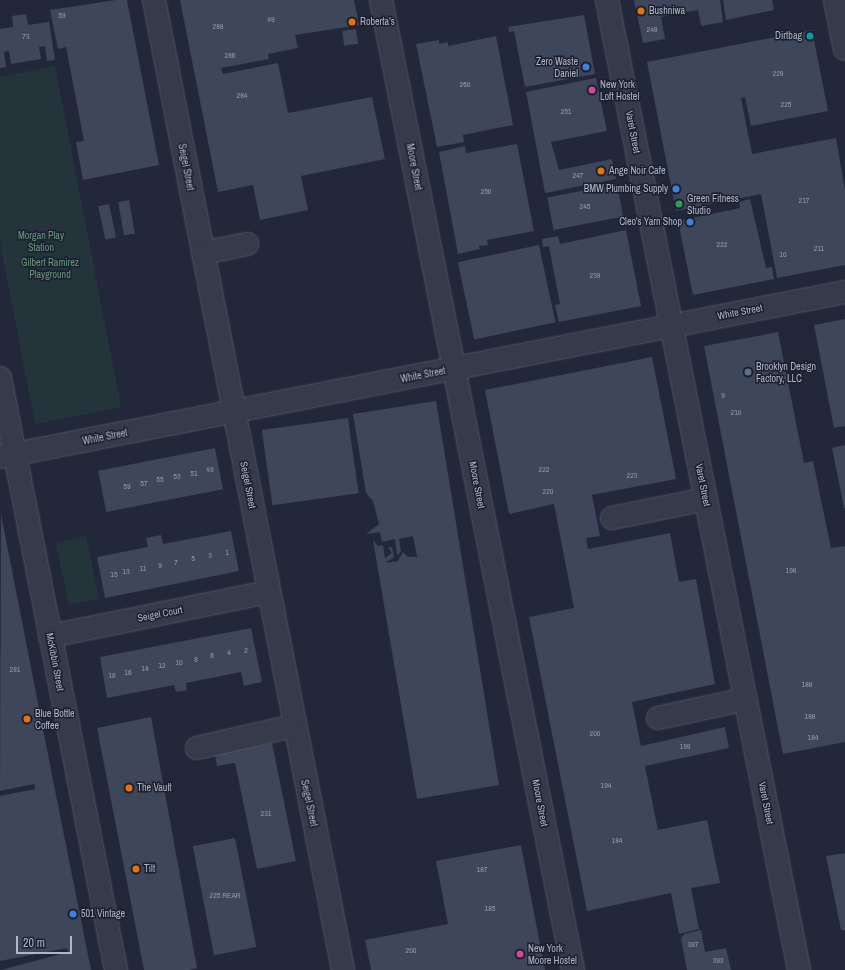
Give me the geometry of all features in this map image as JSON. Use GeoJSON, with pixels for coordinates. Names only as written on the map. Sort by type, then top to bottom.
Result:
{"type":"FeatureCollection","features":[{"type":"Feature","properties":{"kind":"street","name":"Seigel Street"},"geometry":{"type":"LineString","coordinates":[[154,0],[269,592],[293,726],[343,970]]}},
{"type":"Feature","properties":{"kind":"street","name":"Moore Street"},"geometry":{"type":"LineString","coordinates":[[381,0],[573,970]]}},
{"type":"Feature","properties":{"kind":"street","name":"Varet Street"},"geometry":{"type":"LineString","coordinates":[[607,0],[746,699],[798,970]]}},
{"type":"Feature","properties":{"kind":"street"},"geometry":{"type":"LineString","coordinates":[[835,0],[845,49]]}},
{"type":"Feature","properties":{"kind":"street"},"geometry":{"type":"LineString","coordinates":[[203,254],[247,244]]}},
{"type":"Feature","properties":{"kind":"street","name":"White Street"},"geometry":{"type":"LineString","coordinates":[[7,455],[845,292]]}},
{"type":"Feature","properties":{"kind":"street","name":"McKibbin Street"},"geometry":{"type":"LineString","coordinates":[[0,378],[7,455],[50,636],[116,970]]}},
{"type":"Feature","properties":{"kind":"street"},"geometry":{"type":"LineString","coordinates":[[612,518],[706,499]]}},
{"type":"Feature","properties":{"kind":"street","name":"Seigel Court"},"geometry":{"type":"LineString","coordinates":[[50,636],[269,592]]}},
{"type":"Feature","properties":{"kind":"street"},"geometry":{"type":"LineString","coordinates":[[658,718],[746,699]]}},
{"type":"Feature","properties":{"kind":"street"},"geometry":{"type":"LineString","coordinates":[[197,748],[293,726]]}},
{"type":"Feature","properties":{"kind":"green space","name":"Gilbert Ramirez Playground"},"geometry":{"type":"Polygon","coordinates":[[[55,66],[121,407],[35,424],[0,242],[0,77],[55,66]]]}},
{"type":"Feature","properties":{"kind":"green space"},"geometry":{"type":"Polygon","coordinates":[[[86,536],[99,599],[69,605],[56,542],[86,536]]]}},
{"type":"Feature","properties":{"kind":"building"},"geometry":{"type":"Polygon","coordinates":[[[116,0],[127,0],[159,165],[83,180],[76,142],[84,141],[66,47],[58,49],[50,10],[116,0]]]}},
{"type":"Feature","properties":{"kind":"building"},"geometry":{"type":"Polygon","coordinates":[[[180,0],[354,0],[359,25],[295,35],[298,48],[268,54],[269,59],[221,68],[223,74],[278,63],[288,113],[372,97],[385,159],[301,176],[308,210],[260,220],[253,185],[218,192],[180,0]]]}},
{"type":"Feature","properties":{"kind":"building"},"geometry":{"type":"Polygon","coordinates":[[[634,0],[720,0],[723,22],[701,26],[698,10],[661,17],[665,39],[643,43],[634,0]]]}},
{"type":"Feature","properties":{"kind":"building"},"geometry":{"type":"Polygon","coordinates":[[[723,0],[772,0],[774,10],[726,20],[723,0]]]}},
{"type":"Feature","properties":{"kind":"building"},"geometry":{"type":"Polygon","coordinates":[[[26,14],[28,25],[49,22],[55,60],[47,61],[45,46],[39,47],[41,59],[11,64],[9,51],[4,52],[6,67],[0,68],[0,29],[13,27],[12,16],[26,14]]]}},
{"type":"Feature","properties":{"kind":"building"},"geometry":{"type":"Polygon","coordinates":[[[584,15],[595,74],[525,87],[514,31],[509,32],[508,27],[584,15]]]}},
{"type":"Feature","properties":{"kind":"building"},"geometry":{"type":"Polygon","coordinates":[[[356,29],[358,44],[344,46],[342,31],[356,29]]]}},
{"type":"Feature","properties":{"kind":"building"},"geometry":{"type":"Polygon","coordinates":[[[812,30],[828,111],[751,126],[745,97],[741,98],[752,154],[836,138],[845,190],[845,265],[777,278],[761,194],[676,211],[647,62],[812,30]]]}},
{"type":"Feature","properties":{"kind":"building"},"geometry":{"type":"Polygon","coordinates":[[[496,36],[513,125],[463,135],[464,142],[437,147],[416,44],[439,40],[439,44],[448,42],[448,46],[496,36]]]}},
{"type":"Feature","properties":{"kind":"building"},"geometry":{"type":"Polygon","coordinates":[[[596,78],[607,131],[551,142],[559,170],[612,159],[616,179],[545,193],[526,92],[596,78]]]}},
{"type":"Feature","properties":{"kind":"building"},"geometry":{"type":"Polygon","coordinates":[[[517,144],[534,231],[487,240],[488,245],[479,246],[480,249],[458,254],[439,152],[465,146],[466,153],[517,144]]]}},
{"type":"Feature","properties":{"kind":"building"},"geometry":{"type":"Polygon","coordinates":[[[617,184],[623,216],[554,230],[547,198],[617,184]]]}},
{"type":"Feature","properties":{"kind":"building"},"geometry":{"type":"Polygon","coordinates":[[[750,199],[766,268],[772,267],[774,279],[693,295],[678,221],[740,208],[739,202],[750,199]]]}},
{"type":"Feature","properties":{"kind":"building"},"geometry":{"type":"Polygon","coordinates":[[[129,200],[135,233],[124,235],[118,202],[129,200]]]}},
{"type":"Feature","properties":{"kind":"building"},"geometry":{"type":"Polygon","coordinates":[[[109,204],[116,237],[105,240],[98,206],[109,204]]]}},
{"type":"Feature","properties":{"kind":"building"},"geometry":{"type":"Polygon","coordinates":[[[626,230],[641,306],[559,322],[555,305],[560,304],[549,246],[543,247],[542,239],[558,236],[560,244],[626,230]]]}},
{"type":"Feature","properties":{"kind":"building"},"geometry":{"type":"Polygon","coordinates":[[[539,245],[555,322],[474,340],[458,262],[539,245]]]}},
{"type":"Feature","properties":{"kind":"building"},"geometry":{"type":"Polygon","coordinates":[[[845,319],[845,426],[834,428],[814,325],[845,319]]]}},
{"type":"Feature","properties":{"kind":"building"},"geometry":{"type":"Polygon","coordinates":[[[778,332],[804,463],[813,461],[831,548],[845,546],[845,742],[783,754],[704,346],[778,332]]]}},
{"type":"Feature","properties":{"kind":"building"},"geometry":{"type":"Polygon","coordinates":[[[652,357],[676,479],[592,495],[600,536],[586,538],[588,549],[670,533],[679,582],[696,579],[715,684],[632,702],[641,746],[725,727],[729,748],[645,766],[658,830],[707,820],[720,883],[691,888],[699,929],[679,934],[671,893],[587,911],[529,617],[574,608],[554,504],[509,514],[485,390],[652,357]]]}},
{"type":"Feature","properties":{"kind":"building"},"geometry":{"type":"Polygon","coordinates":[[[436,401],[499,785],[417,799],[373,540],[378,546],[383,545],[385,558],[392,553],[388,548],[392,547],[394,557],[385,563],[398,561],[403,552],[408,557],[417,557],[413,536],[399,539],[401,552],[397,555],[395,539],[382,542],[380,532],[366,534],[379,524],[373,501],[366,493],[353,414],[436,401]]]}},
{"type":"Feature","properties":{"kind":"building"},"geometry":{"type":"Polygon","coordinates":[[[348,418],[359,493],[272,505],[262,430],[348,418]]]}},
{"type":"Feature","properties":{"kind":"building"},"geometry":{"type":"Polygon","coordinates":[[[845,445],[845,508],[844,508],[832,448],[845,445]]]}},
{"type":"Feature","properties":{"kind":"building"},"geometry":{"type":"Polygon","coordinates":[[[215,448],[223,489],[106,512],[98,471],[215,448]]]}},
{"type":"Feature","properties":{"kind":"building"},"geometry":{"type":"Polygon","coordinates":[[[1,514],[91,970],[1,970],[68,952],[67,948],[0,961],[0,796],[35,789],[34,784],[0,791],[1,514]]]}},
{"type":"Feature","properties":{"kind":"building"},"geometry":{"type":"Polygon","coordinates":[[[231,531],[239,571],[105,598],[97,557],[148,547],[146,538],[161,535],[163,544],[231,531]]]}},
{"type":"Feature","properties":{"kind":"building"},"geometry":{"type":"Polygon","coordinates":[[[251,628],[262,682],[244,686],[241,672],[186,683],[187,690],[176,692],[174,685],[107,698],[100,657],[251,628]]]}},
{"type":"Feature","properties":{"kind":"building"},"geometry":{"type":"Polygon","coordinates":[[[151,717],[197,968],[188,970],[144,970],[97,728],[151,717]]]}},
{"type":"Feature","properties":{"kind":"building"},"geometry":{"type":"Polygon","coordinates":[[[272,743],[296,861],[257,869],[235,763],[217,766],[215,755],[272,743]]]}},
{"type":"Feature","properties":{"kind":"building"},"geometry":{"type":"Polygon","coordinates":[[[235,838],[256,947],[214,955],[193,846],[235,838]]]}},
{"type":"Feature","properties":{"kind":"building"},"geometry":{"type":"Polygon","coordinates":[[[521,845],[545,970],[371,970],[365,940],[448,924],[436,861],[521,845]]]}},
{"type":"Feature","properties":{"kind":"building"},"geometry":{"type":"Polygon","coordinates":[[[845,853],[845,930],[841,930],[826,856],[845,853]]]}},
{"type":"Feature","properties":{"kind":"building"},"geometry":{"type":"Polygon","coordinates":[[[701,930],[705,952],[726,948],[731,970],[687,970],[681,939],[684,934],[701,930]]]}},
{"type":"Feature","properties":{"kind":"place","name":"Bushniwa"},"geometry":{"type":"Point","coordinates":[641,11]}},
{"type":"Feature","properties":{"kind":"place","name":"Roberta's"},"geometry":{"type":"Point","coordinates":[352,22]}},
{"type":"Feature","properties":{"kind":"place","name":"Dirtbag"},"geometry":{"type":"Point","coordinates":[810,36]}},
{"type":"Feature","properties":{"kind":"place","name":"Zero Waste Daniel"},"geometry":{"type":"Point","coordinates":[586,67]}},
{"type":"Feature","properties":{"kind":"place","name":"New York Loft Hostel"},"geometry":{"type":"Point","coordinates":[592,90]}},
{"type":"Feature","properties":{"kind":"place","name":"Ange Noir Cafe"},"geometry":{"type":"Point","coordinates":[601,171]}},
{"type":"Feature","properties":{"kind":"place","name":"BMW Plumbing Supply"},"geometry":{"type":"Point","coordinates":[676,189]}},
{"type":"Feature","properties":{"kind":"place","name":"Green Fitness Studio"},"geometry":{"type":"Point","coordinates":[679,204]}},
{"type":"Feature","properties":{"kind":"place","name":"Cleo's Yarn Shop"},"geometry":{"type":"Point","coordinates":[690,222]}},
{"type":"Feature","properties":{"kind":"place","name":"Brooklyn Design Factory, LLC"},"geometry":{"type":"Point","coordinates":[748,372]}},
{"type":"Feature","properties":{"kind":"place","name":"Blue Bottle Coffee"},"geometry":{"type":"Point","coordinates":[27,719]}},
{"type":"Feature","properties":{"kind":"place","name":"The Vault"},"geometry":{"type":"Point","coordinates":[129,788]}},
{"type":"Feature","properties":{"kind":"place","name":"Tilt"},"geometry":{"type":"Point","coordinates":[136,869]}},
{"type":"Feature","properties":{"kind":"place","name":"501 Vintage"},"geometry":{"type":"Point","coordinates":[73,914]}},
{"type":"Feature","properties":{"kind":"place","name":"New York Moore Hostel"},"geometry":{"type":"Point","coordinates":[520,954]}},
{"type":"Feature","properties":{"kind":"park label","name":"Morgan Play Station"},"geometry":{"type":"Point","coordinates":[41,240]}}]}
